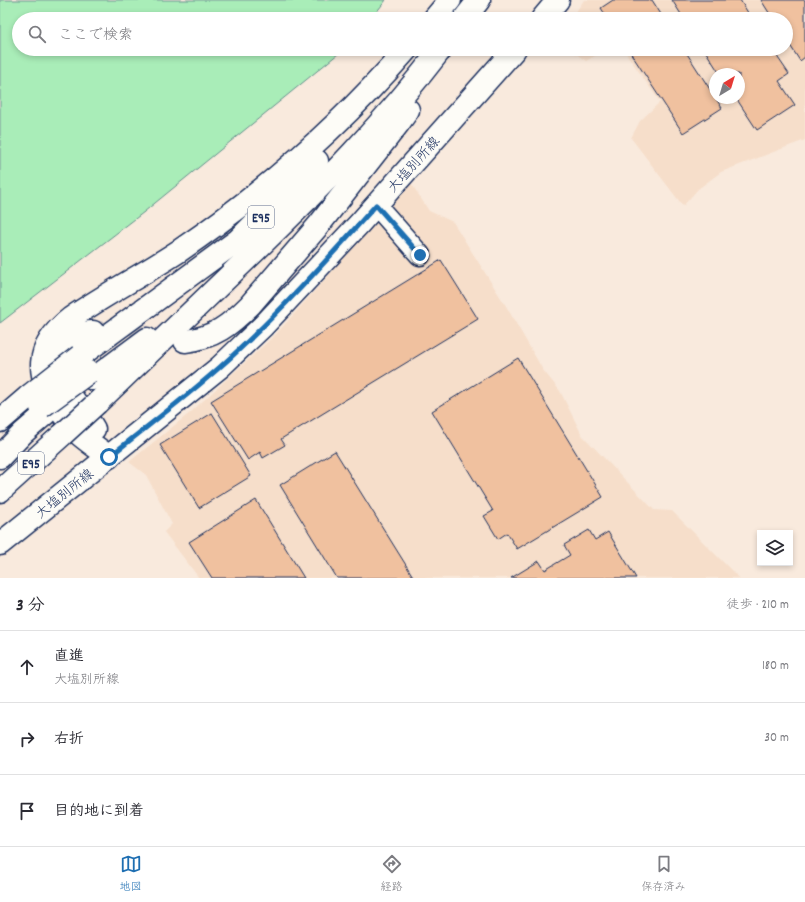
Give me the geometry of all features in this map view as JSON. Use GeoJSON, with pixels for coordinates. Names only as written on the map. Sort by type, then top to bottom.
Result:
{"type":"FeatureCollection","features":[{"type":"Feature","properties":{"kind":"main road"},"geometry":{"type":"LineString","coordinates":[[441,12],[452,0]]}},
{"type":"Feature","properties":{"kind":"main road"},"geometry":{"type":"LineString","coordinates":[[443,12],[452,0]]}},
{"type":"Feature","properties":{"kind":"main road"},"geometry":{"type":"LineString","coordinates":[[470,12],[479,0]]}},
{"type":"Feature","properties":{"kind":"main road"},"geometry":{"type":"LineString","coordinates":[[472,12],[479,0]]}},
{"type":"Feature","properties":{"kind":"main road"},"geometry":{"type":"LineString","coordinates":[[548,12],[558,0]]}},
{"type":"Feature","properties":{"kind":"main road"},"geometry":{"type":"LineString","coordinates":[[109,457],[79,434],[47,390],[43,378],[43,355],[46,345],[52,336],[71,318],[191,242],[284,172],[345,117],[378,83],[401,56]]}},
{"type":"Feature","properties":{"kind":"main road","name":"E95"},"geometry":{"type":"LineString","coordinates":[[0,491],[97,403],[245,247],[315,163],[374,98],[409,56]]}},
{"type":"Feature","properties":{"kind":"main road","name":"E95"},"geometry":{"type":"LineString","coordinates":[[0,445],[38,406],[245,247],[330,177],[400,100],[435,56]]}},
{"type":"Feature","properties":{"kind":"main road"},"geometry":{"type":"LineString","coordinates":[[185,341],[208,337],[219,331],[238,317],[250,305],[318,226],[398,124],[443,56]]}},
{"type":"Feature","properties":{"kind":"main road","name":"大塩別所線"},"geometry":{"type":"LineString","coordinates":[[0,544],[220,367],[263,326],[376,205],[510,56]]}},
{"type":"Feature","properties":{"kind":"main road"},"geometry":{"type":"LineString","coordinates":[[93,332],[78,334],[64,345],[60,352],[58,370],[68,393],[92,425],[109,457]]}},
{"type":"Feature","properties":{"kind":"main road","name":"E95"},"geometry":{"type":"LineString","coordinates":[[0,421],[38,406]]}},
{"type":"Feature","properties":{"kind":"main road","name":"E95"},"geometry":{"type":"LineString","coordinates":[[0,457],[23,432],[38,406]]}},
{"type":"Feature","properties":{"kind":"lane"},"geometry":{"type":"LineString","coordinates":[[376,205],[420,255]]}},
{"type":"Feature","properties":{"kind":"shaded area"},"geometry":{"type":"Polygon","coordinates":[[[584,0],[805,0],[805,140],[721,172],[698,189],[683,206],[631,138],[640,121],[660,102],[628,56],[793,56],[793,12],[576,12],[584,0]]]}},
{"type":"Feature","properties":{"kind":"shaded area"},"geometry":{"type":"Polygon","coordinates":[[[579,56],[595,56],[586,61],[579,56]]]}},
{"type":"Feature","properties":{"kind":"shaded area"},"geometry":{"type":"Polygon","coordinates":[[[411,183],[429,211],[453,222],[506,306],[543,370],[560,391],[582,435],[654,510],[672,511],[739,578],[199,578],[164,532],[172,524],[146,475],[129,462],[191,412],[276,334],[411,183]]]}},
{"type":"Feature","properties":{"kind":"green space"},"geometry":{"type":"Polygon","coordinates":[[[0,0],[386,0],[377,12],[12,12],[12,56],[335,56],[144,212],[0,323],[0,0]]]}},
{"type":"Feature","properties":{"kind":"building"},"geometry":{"type":"Polygon","coordinates":[[[613,0],[652,0],[660,12],[604,12],[601,8],[613,0]]]}},
{"type":"Feature","properties":{"kind":"building"},"geometry":{"type":"Polygon","coordinates":[[[672,0],[740,0],[748,12],[680,12],[672,0]]]}},
{"type":"Feature","properties":{"kind":"building"},"geometry":{"type":"Polygon","coordinates":[[[761,0],[805,0],[805,57],[800,61],[793,50],[793,12],[769,12],[761,0]]]}},
{"type":"Feature","properties":{"kind":"building"},"geometry":{"type":"Polygon","coordinates":[[[633,56],[689,56],[709,88],[709,104],[719,104],[722,108],[683,133],[633,56]]]}},
{"type":"Feature","properties":{"kind":"building"},"geometry":{"type":"Polygon","coordinates":[[[708,56],[777,56],[789,74],[779,81],[795,105],[757,130],[740,104],[745,104],[745,68],[716,68],[708,56]]]}},
{"type":"Feature","properties":{"kind":"building"},"geometry":{"type":"Polygon","coordinates":[[[441,260],[478,319],[281,439],[285,445],[263,458],[260,452],[248,460],[211,401],[441,260]]]}},
{"type":"Feature","properties":{"kind":"building"},"geometry":{"type":"Polygon","coordinates":[[[518,358],[603,497],[517,549],[507,533],[498,539],[484,516],[493,511],[432,411],[518,358]]]}},
{"type":"Feature","properties":{"kind":"building"},"geometry":{"type":"Polygon","coordinates":[[[212,413],[251,476],[199,508],[160,445],[212,413]]]}},
{"type":"Feature","properties":{"kind":"building"},"geometry":{"type":"Polygon","coordinates":[[[335,451],[414,578],[337,578],[280,485],[335,451]]]}},
{"type":"Feature","properties":{"kind":"building"},"geometry":{"type":"Polygon","coordinates":[[[256,500],[304,578],[212,578],[189,542],[256,500]]]}},
{"type":"Feature","properties":{"kind":"building"},"geometry":{"type":"Polygon","coordinates":[[[589,530],[595,540],[608,532],[636,578],[511,578],[539,561],[545,570],[570,555],[564,545],[589,530]]]}},
{"type":"Feature","properties":{"kind":"tunnel"},"geometry":{"type":"LineString","coordinates":[[97,332],[162,340]]}},
{"type":"Feature","properties":{"kind":"route"},"geometry":{"type":"LineString","coordinates":[[109,457],[220,367],[263,326],[376,205],[420,255]]}}]}
